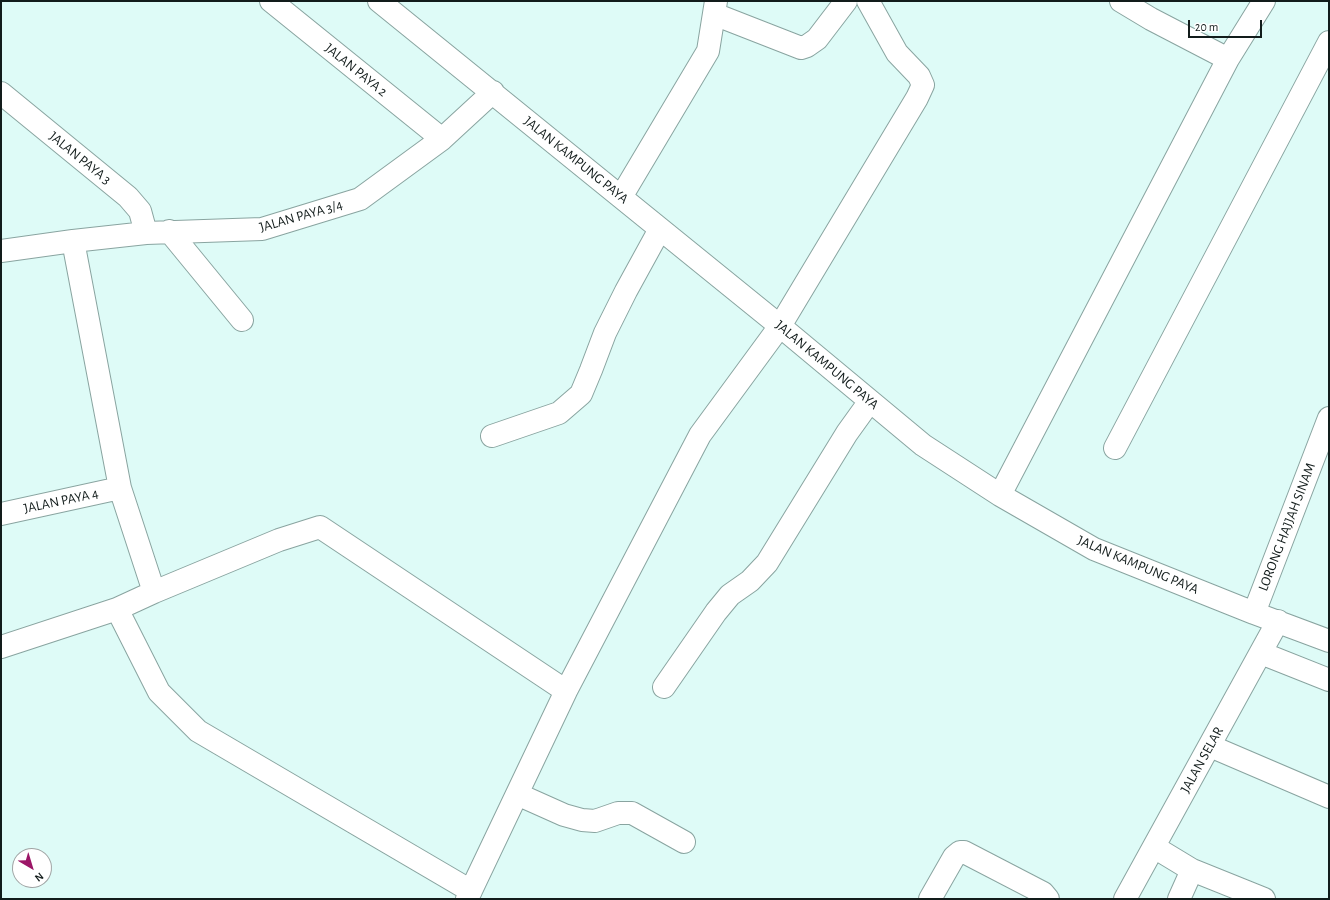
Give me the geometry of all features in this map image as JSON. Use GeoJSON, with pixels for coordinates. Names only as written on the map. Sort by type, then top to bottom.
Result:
{"type":"FeatureCollection","features":[{"type":"Feature","properties":{"kind":"street","name":"JALAN PAYA 2"},"geometry":{"type":"LineString","coordinates":[[271,1],[442,139]]}},
{"type":"Feature","properties":{"kind":"street","name":"JALAN KAMPUNG PAYA"},"geometry":{"type":"LineString","coordinates":[[379,1],[780,326],[922,445],[1000,495],[1094,549],[1254,613],[1329,641]]}},
{"type":"Feature","properties":{"kind":"street"},"geometry":{"type":"LineString","coordinates":[[621,197],[708,51],[715,8],[800,48],[808,46],[817,39],[846,1]]}},
{"type":"Feature","properties":{"kind":"street"},"geometry":{"type":"LineString","coordinates":[[117,609],[159,692],[198,731],[469,895],[566,691],[700,435],[780,326],[917,98],[923,85],[919,76],[897,53],[868,1]]}},
{"type":"Feature","properties":{"kind":"street"},"geometry":{"type":"LineString","coordinates":[[1121,1],[1151,19],[1228,59]]}},
{"type":"Feature","properties":{"kind":"street"},"geometry":{"type":"LineString","coordinates":[[1000,495],[1228,59],[1264,1]]}},
{"type":"Feature","properties":{"kind":"street"},"geometry":{"type":"LineString","coordinates":[[1115,448],[1329,42]]}},
{"type":"Feature","properties":{"kind":"street","name":"JALAN PAYA 3/4"},"geometry":{"type":"LineString","coordinates":[[1,251],[72,241],[169,231],[262,229],[360,199],[442,139],[493,92]]}},
{"type":"Feature","properties":{"kind":"street","name":"JALAN PAYA 3"},"geometry":{"type":"LineString","coordinates":[[1,93],[128,196],[140,211],[146,233]]}},
{"type":"Feature","properties":{"kind":"street"},"geometry":{"type":"LineString","coordinates":[[492,436],[559,414],[581,394],[605,333],[660,229]]}},
{"type":"Feature","properties":{"kind":"street"},"geometry":{"type":"LineString","coordinates":[[169,231],[242,320]]}},
{"type":"Feature","properties":{"kind":"street"},"geometry":{"type":"LineString","coordinates":[[72,241],[120,488],[154,592]]}},
{"type":"Feature","properties":{"kind":"street"},"geometry":{"type":"LineString","coordinates":[[664,687],[716,612],[730,595],[750,581],[767,563],[847,433],[870,401]]}},
{"type":"Feature","properties":{"kind":"street","name":"LORONG HAJJAH SINAM"},"geometry":{"type":"LineString","coordinates":[[1254,613],[1329,418]]}},
{"type":"Feature","properties":{"kind":"street","name":"JALAN PAYA 4"},"geometry":{"type":"LineString","coordinates":[[1,514],[120,488]]}},
{"type":"Feature","properties":{"kind":"street"},"geometry":{"type":"LineString","coordinates":[[1,647],[117,609],[279,540],[320,527],[566,691]]}},
{"type":"Feature","properties":{"kind":"street","name":"JALAN SELAR"},"geometry":{"type":"LineString","coordinates":[[1125,899],[1278,621]]}},
{"type":"Feature","properties":{"kind":"street"},"geometry":{"type":"LineString","coordinates":[[1261,653],[1329,680]]}},
{"type":"Feature","properties":{"kind":"street"},"geometry":{"type":"LineString","coordinates":[[1210,746],[1329,797]]}},
{"type":"Feature","properties":{"kind":"street"},"geometry":{"type":"LineString","coordinates":[[517,794],[582,820],[596,821],[618,813],[632,813],[684,842]]}},
{"type":"Feature","properties":{"kind":"street"},"geometry":{"type":"LineString","coordinates":[[1154,847],[1192,870],[1264,899]]}},
{"type":"Feature","properties":{"kind":"street"},"geometry":{"type":"LineString","coordinates":[[930,899],[954,857],[960,852],[964,852],[1043,893],[1048,899]]}},
{"type":"Feature","properties":{"kind":"street"},"geometry":{"type":"LineString","coordinates":[[1179,899],[1192,870]]}}]}
